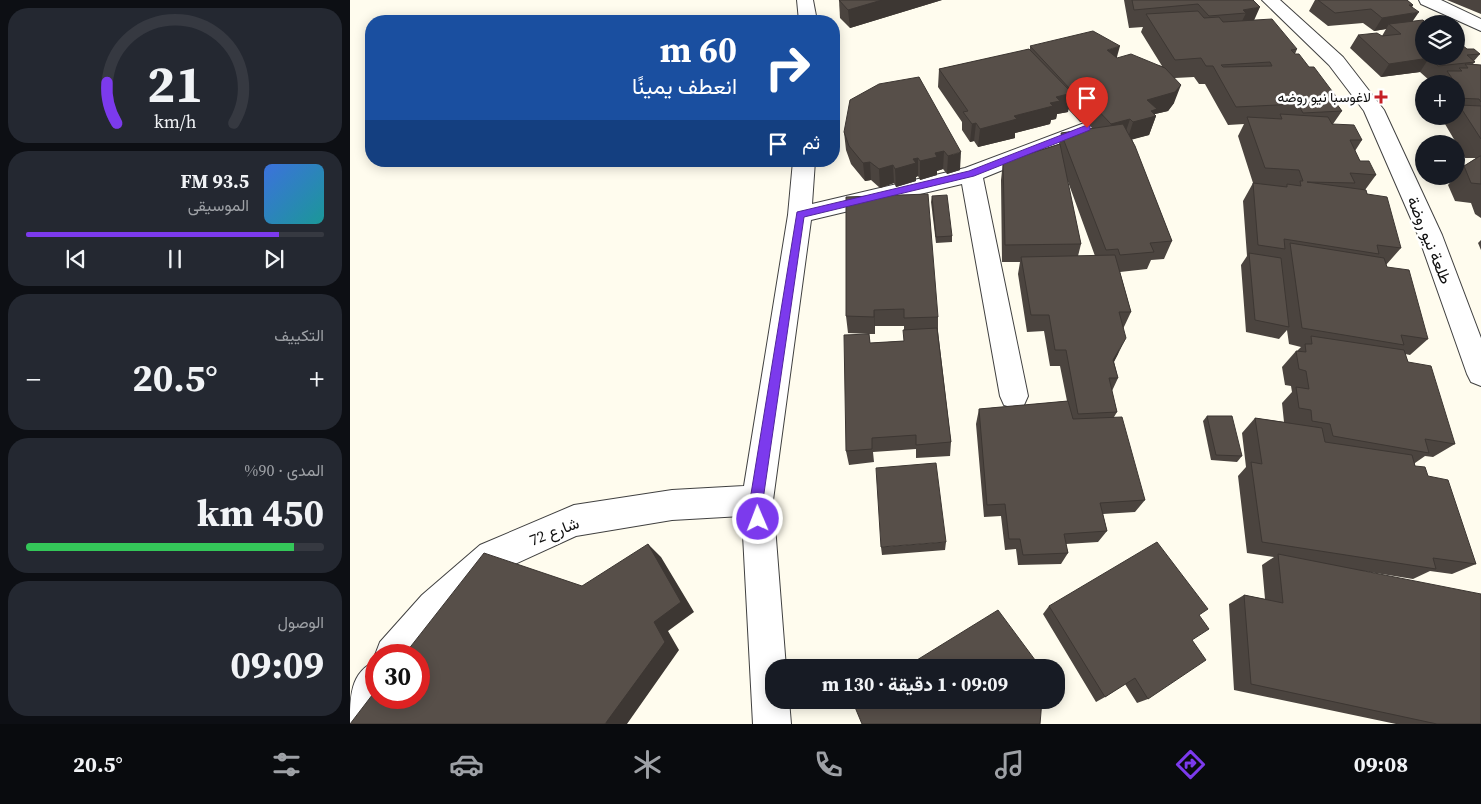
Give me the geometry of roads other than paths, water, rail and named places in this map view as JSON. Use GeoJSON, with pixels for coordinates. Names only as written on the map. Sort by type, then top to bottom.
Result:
{"type":"FeatureCollection","features":[{"type":"Feature","properties":{"kind":"street"},"geometry":{"type":"LineString","coordinates":[[805,0],[807,15]]}},
{"type":"Feature","properties":{"kind":"street","name":"طلعة نيو روضة"},"geometry":{"type":"LineString","coordinates":[[1270,0],[1336,61],[1374,110],[1430,234],[1481,374]]}},
{"type":"Feature","properties":{"kind":"street"},"geometry":{"type":"LineString","coordinates":[[1427,0],[1481,26]]}},
{"type":"Feature","properties":{"kind":"street"},"geometry":{"type":"LineString","coordinates":[[800,214],[971,174],[1087,128]]}},
{"type":"Feature","properties":{"kind":"street"},"geometry":{"type":"LineString","coordinates":[[772,724],[757,500],[800,214],[804,167]]}},
{"type":"Feature","properties":{"kind":"street"},"geometry":{"type":"LineString","coordinates":[[971,174],[1014,396]]}},
{"type":"Feature","properties":{"kind":"street","name":"شارع 72"},"geometry":{"type":"LineString","coordinates":[[402,644],[434,607],[492,557],[574,520],[672,505],[757,500]]}},
{"type":"Feature","properties":{"kind":"street"},"geometry":{"type":"LineString","coordinates":[[350,719],[365,696]]}},
{"type":"Feature","properties":{"kind":"place","name":"لاغوسبا نيو روضه"},"geometry":{"type":"Point","coordinates":[1381,97]}}]}
